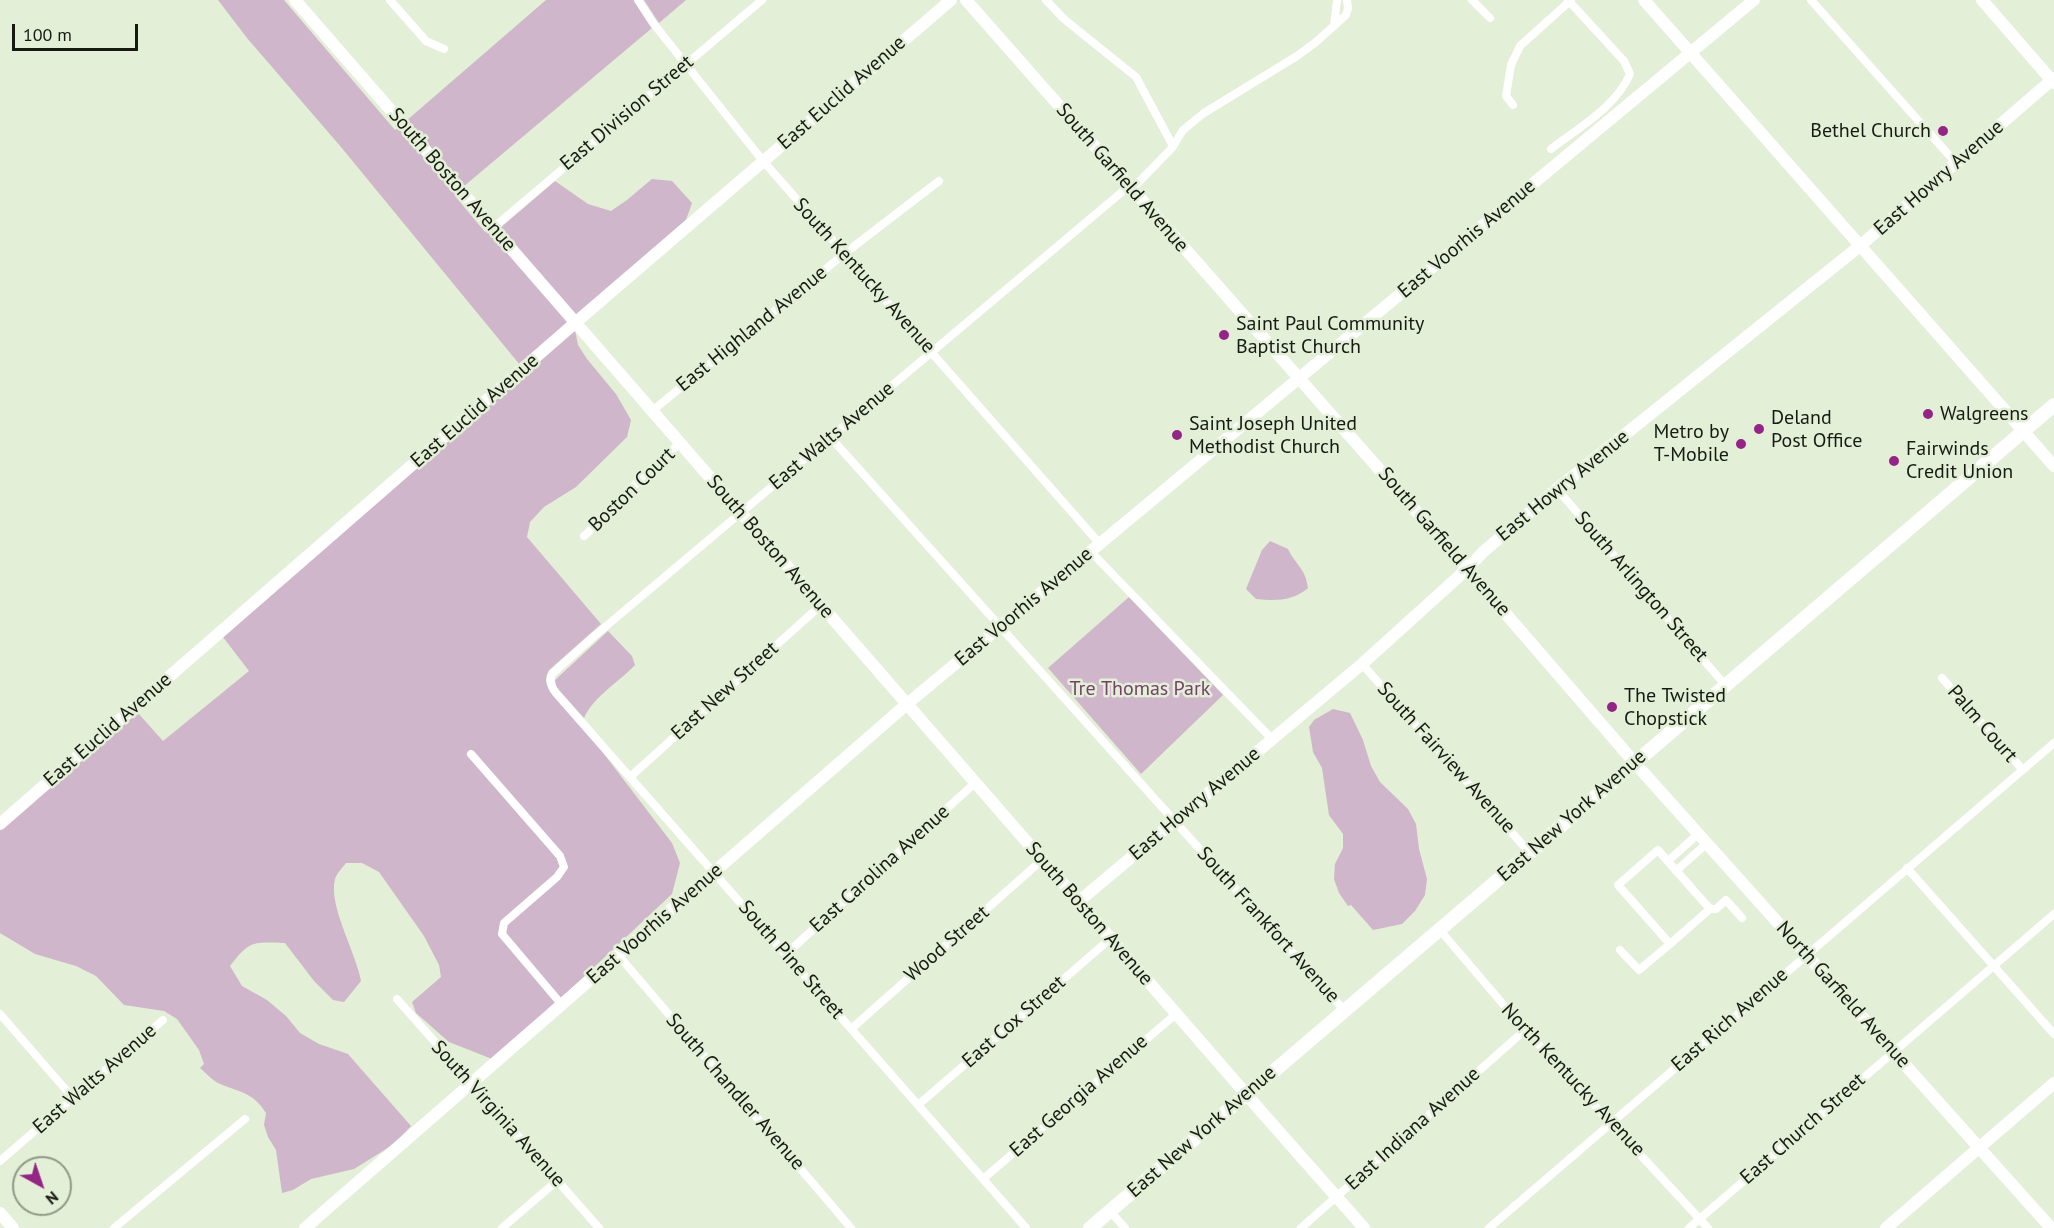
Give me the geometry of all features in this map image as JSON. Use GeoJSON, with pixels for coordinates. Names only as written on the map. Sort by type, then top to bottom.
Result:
{"type":"FeatureCollection","features":[{"type":"Feature","properties":{"kind":"main road","name":"East New York Avenue"},"geometry":{"type":"LineString","coordinates":[[1090,1228],[2054,405]]}},
{"type":"Feature","properties":{"kind":"street","name":"South Boston Avenue"},"geometry":{"type":"LineString","coordinates":[[295,0],[1110,939],[1364,1228]]}},
{"type":"Feature","properties":{"kind":"street"},"geometry":{"type":"LineString","coordinates":[[390,0],[426,41],[444,49]]}},
{"type":"Feature","properties":{"kind":"street","name":"South Kentucky Avenue"},"geometry":{"type":"LineString","coordinates":[[638,0],[653,23],[763,161],[932,352],[1095,548],[1272,739]]}},
{"type":"Feature","properties":{"kind":"street","name":"East Division Street"},"geometry":{"type":"LineString","coordinates":[[493,228],[762,0]]}},
{"type":"Feature","properties":{"kind":"street","name":"East Euclid Avenue"},"geometry":{"type":"LineString","coordinates":[[0,824],[951,0]]}},
{"type":"Feature","properties":{"kind":"street","name":"South Garfield Avenue"},"geometry":{"type":"LineString","coordinates":[[966,0],[1634,762]]}},
{"type":"Feature","properties":{"kind":"street"},"geometry":{"type":"LineString","coordinates":[[1046,0],[1064,19],[1136,77],[1173,146]]}},
{"type":"Feature","properties":{"kind":"street"},"geometry":{"type":"LineString","coordinates":[[1334,26],[1337,0]]}},
{"type":"Feature","properties":{"kind":"street"},"geometry":{"type":"LineString","coordinates":[[1334,26],[1346,15],[1347,0]]}},
{"type":"Feature","properties":{"kind":"street"},"geometry":{"type":"LineString","coordinates":[[1472,0],[1490,18]]}},
{"type":"Feature","properties":{"kind":"street"},"geometry":{"type":"LineString","coordinates":[[1514,105],[1506,96],[1511,65],[1520,46],[1569,0],[1624,61],[1629,74],[1619,92],[1604,107],[1551,149]]}},
{"type":"Feature","properties":{"kind":"street"},"geometry":{"type":"LineString","coordinates":[[1644,0],[2054,465]]}},
{"type":"Feature","properties":{"kind":"street","name":"East Voorhis Avenue"},"geometry":{"type":"LineString","coordinates":[[304,1228],[907,704],[1754,0]]}},
{"type":"Feature","properties":{"kind":"street"},"geometry":{"type":"LineString","coordinates":[[1811,0],[1956,163]]}},
{"type":"Feature","properties":{"kind":"street"},"geometry":{"type":"LineString","coordinates":[[1982,0],[2053,80]]}},
{"type":"Feature","properties":{"kind":"street","name":"East Walts Avenue"},"geometry":{"type":"LineString","coordinates":[[556,693],[550,682],[552,674],[740,513],[1130,188],[1173,146],[1183,129],[1204,113],[1297,56],[1334,26]]}},
{"type":"Feature","properties":{"kind":"street","name":"East Howry Avenue"},"geometry":{"type":"LineString","coordinates":[[1078,902],[1362,664],[1483,552],[1557,489],[1861,245],[2053,80]]}},
{"type":"Feature","properties":{"kind":"street","name":"East Highland Avenue"},"geometry":{"type":"LineString","coordinates":[[652,411],[844,254],[939,181]]}},
{"type":"Feature","properties":{"kind":"street","name":"South Frankfort Avenue"},"geometry":{"type":"LineString","coordinates":[[831,438],[1344,1010]]}},
{"type":"Feature","properties":{"kind":"street","name":"Boston Court"},"geometry":{"type":"LineString","coordinates":[[584,536],[612,511],[639,479],[680,443]]}},
{"type":"Feature","properties":{"kind":"street","name":"South Arlington Street"},"geometry":{"type":"LineString","coordinates":[[1557,489],[1725,685]]}},
{"type":"Feature","properties":{"kind":"street","name":"East New Street"},"geometry":{"type":"LineString","coordinates":[[630,777],[821,605]]}},
{"type":"Feature","properties":{"kind":"street","name":"South Fairview Avenue"},"geometry":{"type":"LineString","coordinates":[[1362,664],[1529,852]]}},
{"type":"Feature","properties":{"kind":"street","name":"Palm Court"},"geometry":{"type":"LineString","coordinates":[[1942,678],[2022,770]]}},
{"type":"Feature","properties":{"kind":"street","name":"South Pine Street"},"geometry":{"type":"LineString","coordinates":[[556,693],[1026,1228]]}},
{"type":"Feature","properties":{"kind":"street","name":"East Rich Avenue"},"geometry":{"type":"LineString","coordinates":[[1489,1228],[2054,742]]}},
{"type":"Feature","properties":{"kind":"street"},"geometry":{"type":"LineString","coordinates":[[471,754],[560,856],[564,867],[557,878],[504,923],[502,934],[562,1005]]}},
{"type":"Feature","properties":{"kind":"street","name":"North Garfield Avenue"},"geometry":{"type":"LineString","coordinates":[[1634,762],[2051,1228]]}},
{"type":"Feature","properties":{"kind":"street","name":"East Carolina Avenue"},"geometry":{"type":"LineString","coordinates":[[786,954],[975,783]]}},
{"type":"Feature","properties":{"kind":"street"},"geometry":{"type":"LineString","coordinates":[[1668,861],[1702,839]]}},
{"type":"Feature","properties":{"kind":"street"},"geometry":{"type":"LineString","coordinates":[[1676,871],[1702,839]]}},
{"type":"Feature","properties":{"kind":"street"},"geometry":{"type":"LineString","coordinates":[[1670,944],[1618,885],[1658,850],[1710,909]]}},
{"type":"Feature","properties":{"kind":"street","name":"Wood Street"},"geometry":{"type":"LineString","coordinates":[[851,1029],[1042,860]]}},
{"type":"Feature","properties":{"kind":"street"},"geometry":{"type":"LineString","coordinates":[[1908,868],[2054,1034]]}},
{"type":"Feature","properties":{"kind":"street"},"geometry":{"type":"LineString","coordinates":[[1620,950],[1639,970],[1710,909],[1716,909],[1726,900],[1742,918]]}},
{"type":"Feature","properties":{"kind":"street","name":"East Church Street"},"geometry":{"type":"LineString","coordinates":[[1689,1228],[2054,914]]}},
{"type":"Feature","properties":{"kind":"street","name":"North Kentucky Avenue"},"geometry":{"type":"LineString","coordinates":[[1439,929],[1525,1029],[1708,1228]]}},
{"type":"Feature","properties":{"kind":"street","name":"East Cox Street"},"geometry":{"type":"LineString","coordinates":[[918,1105],[1110,939]]}},
{"type":"Feature","properties":{"kind":"street","name":"South Chandler Avenue"},"geometry":{"type":"LineString","coordinates":[[619,956],[851,1228]]}},
{"type":"Feature","properties":{"kind":"street","name":"South Virginia Avenue"},"geometry":{"type":"LineString","coordinates":[[398,999],[599,1228]]}},
{"type":"Feature","properties":{"kind":"street"},"geometry":{"type":"LineString","coordinates":[[0,1014],[73,1098]]}},
{"type":"Feature","properties":{"kind":"street","name":"East Georgia Avenue"},"geometry":{"type":"LineString","coordinates":[[983,1179],[1176,1014]]}},
{"type":"Feature","properties":{"kind":"street","name":"East Walts Avenue"},"geometry":{"type":"LineString","coordinates":[[0,1161],[163,1020]]}},
{"type":"Feature","properties":{"kind":"street","name":"East Indiana Avenue"},"geometry":{"type":"LineString","coordinates":[[1301,1228],[1525,1029]]}},
{"type":"Feature","properties":{"kind":"street"},"geometry":{"type":"LineString","coordinates":[[1886,1228],[2054,1083]]}},
{"type":"Feature","properties":{"kind":"street"},"geometry":{"type":"LineString","coordinates":[[114,1228],[245,1119]]}},
{"type":"Feature","properties":{"kind":"street"},"geometry":{"type":"LineString","coordinates":[[502,1228],[558,1180]]}},
{"type":"Feature","properties":{"kind":"street"},"geometry":{"type":"LineString","coordinates":[[1110,1210],[1125,1228]]}},
{"type":"Feature","properties":{"kind":"street"},"geometry":{"type":"LineString","coordinates":[[0,1213],[13,1228]]}},
{"type":"Feature","properties":{"kind":"green space"},"geometry":{"type":"Polygon","coordinates":[[[218,0],[284,0],[395,130],[399,127],[457,193],[455,196],[485,232],[488,230],[569,322],[520,365],[341,147],[247,38],[218,0]]]}},
{"type":"Feature","properties":{"kind":"green space"},"geometry":{"type":"Polygon","coordinates":[[[546,0],[634,0],[652,28],[463,187],[406,121],[546,0]]]}},
{"type":"Feature","properties":{"kind":"green space"},"geometry":{"type":"Polygon","coordinates":[[[644,0],[686,0],[659,23],[644,0]]]}},
{"type":"Feature","properties":{"kind":"green space"},"geometry":{"type":"Polygon","coordinates":[[[652,179],[672,181],[692,203],[686,220],[576,317],[499,229],[555,181],[588,204],[611,211],[652,179]]]}},
{"type":"Feature","properties":{"kind":"green space"},"geometry":{"type":"Polygon","coordinates":[[[575,330],[578,345],[616,394],[631,420],[627,437],[576,487],[544,507],[530,522],[527,537],[601,624],[549,670],[546,681],[550,692],[601,750],[672,843],[680,863],[672,894],[544,1014],[492,1059],[449,1042],[416,1013],[412,1002],[441,977],[439,965],[424,936],[379,872],[362,863],[346,863],[335,879],[335,902],[361,981],[344,1002],[333,1000],[314,981],[285,943],[253,944],[243,951],[230,966],[242,986],[267,1000],[286,1016],[300,1033],[319,1044],[348,1054],[411,1126],[394,1144],[354,1169],[311,1179],[293,1190],[282,1193],[276,1150],[264,1125],[266,1113],[256,1100],[218,1083],[200,1068],[204,1064],[199,1050],[177,1019],[164,1011],[124,1005],[96,976],[76,966],[35,954],[0,933],[0,830],[138,713],[163,741],[249,671],[223,637],[575,330]]]}},
{"type":"Feature","properties":{"kind":"green space"},"geometry":{"type":"Polygon","coordinates":[[[1270,541],[1288,549],[1302,571],[1308,588],[1296,595],[1277,600],[1256,599],[1246,589],[1262,550],[1270,541]]]}},
{"type":"Feature","properties":{"kind":"green space","name":"Tre Thomas Park"},"geometry":{"type":"Polygon","coordinates":[[[1129,597],[1223,695],[1141,774],[1048,668],[1129,597]]]}},
{"type":"Feature","properties":{"kind":"green space"},"geometry":{"type":"Polygon","coordinates":[[[608,631],[632,656],[635,665],[600,696],[584,718],[556,687],[555,680],[608,631]]]}},
{"type":"Feature","properties":{"kind":"green space"},"geometry":{"type":"Polygon","coordinates":[[[1333,709],[1350,713],[1363,740],[1371,766],[1380,782],[1408,809],[1416,824],[1419,849],[1427,879],[1425,895],[1415,911],[1402,924],[1373,930],[1351,905],[1348,906],[1339,893],[1334,879],[1335,864],[1343,848],[1343,834],[1329,815],[1322,768],[1313,752],[1309,727],[1314,720],[1333,709]]]}},
{"type":"Feature","properties":{"kind":"place","name":"Bethel Church"},"geometry":{"type":"Point","coordinates":[1943,131]}},
{"type":"Feature","properties":{"kind":"place","name":"Saint Paul Community Baptist Church"},"geometry":{"type":"Point","coordinates":[1224,335]}},
{"type":"Feature","properties":{"kind":"place","name":"Walgreens"},"geometry":{"type":"Point","coordinates":[1928,414]}},
{"type":"Feature","properties":{"kind":"place","name":"Deland Post Office"},"geometry":{"type":"Point","coordinates":[1759,429]}},
{"type":"Feature","properties":{"kind":"place","name":"Saint Joseph United Methodist Church"},"geometry":{"type":"Point","coordinates":[1177,435]}},
{"type":"Feature","properties":{"kind":"place","name":"Metro by T-Mobile"},"geometry":{"type":"Point","coordinates":[1741,444]}},
{"type":"Feature","properties":{"kind":"place","name":"Fairwinds Credit Union"},"geometry":{"type":"Point","coordinates":[1894,461]}},
{"type":"Feature","properties":{"kind":"place","name":"The Twisted Chopstick"},"geometry":{"type":"Point","coordinates":[1612,707]}}]}
